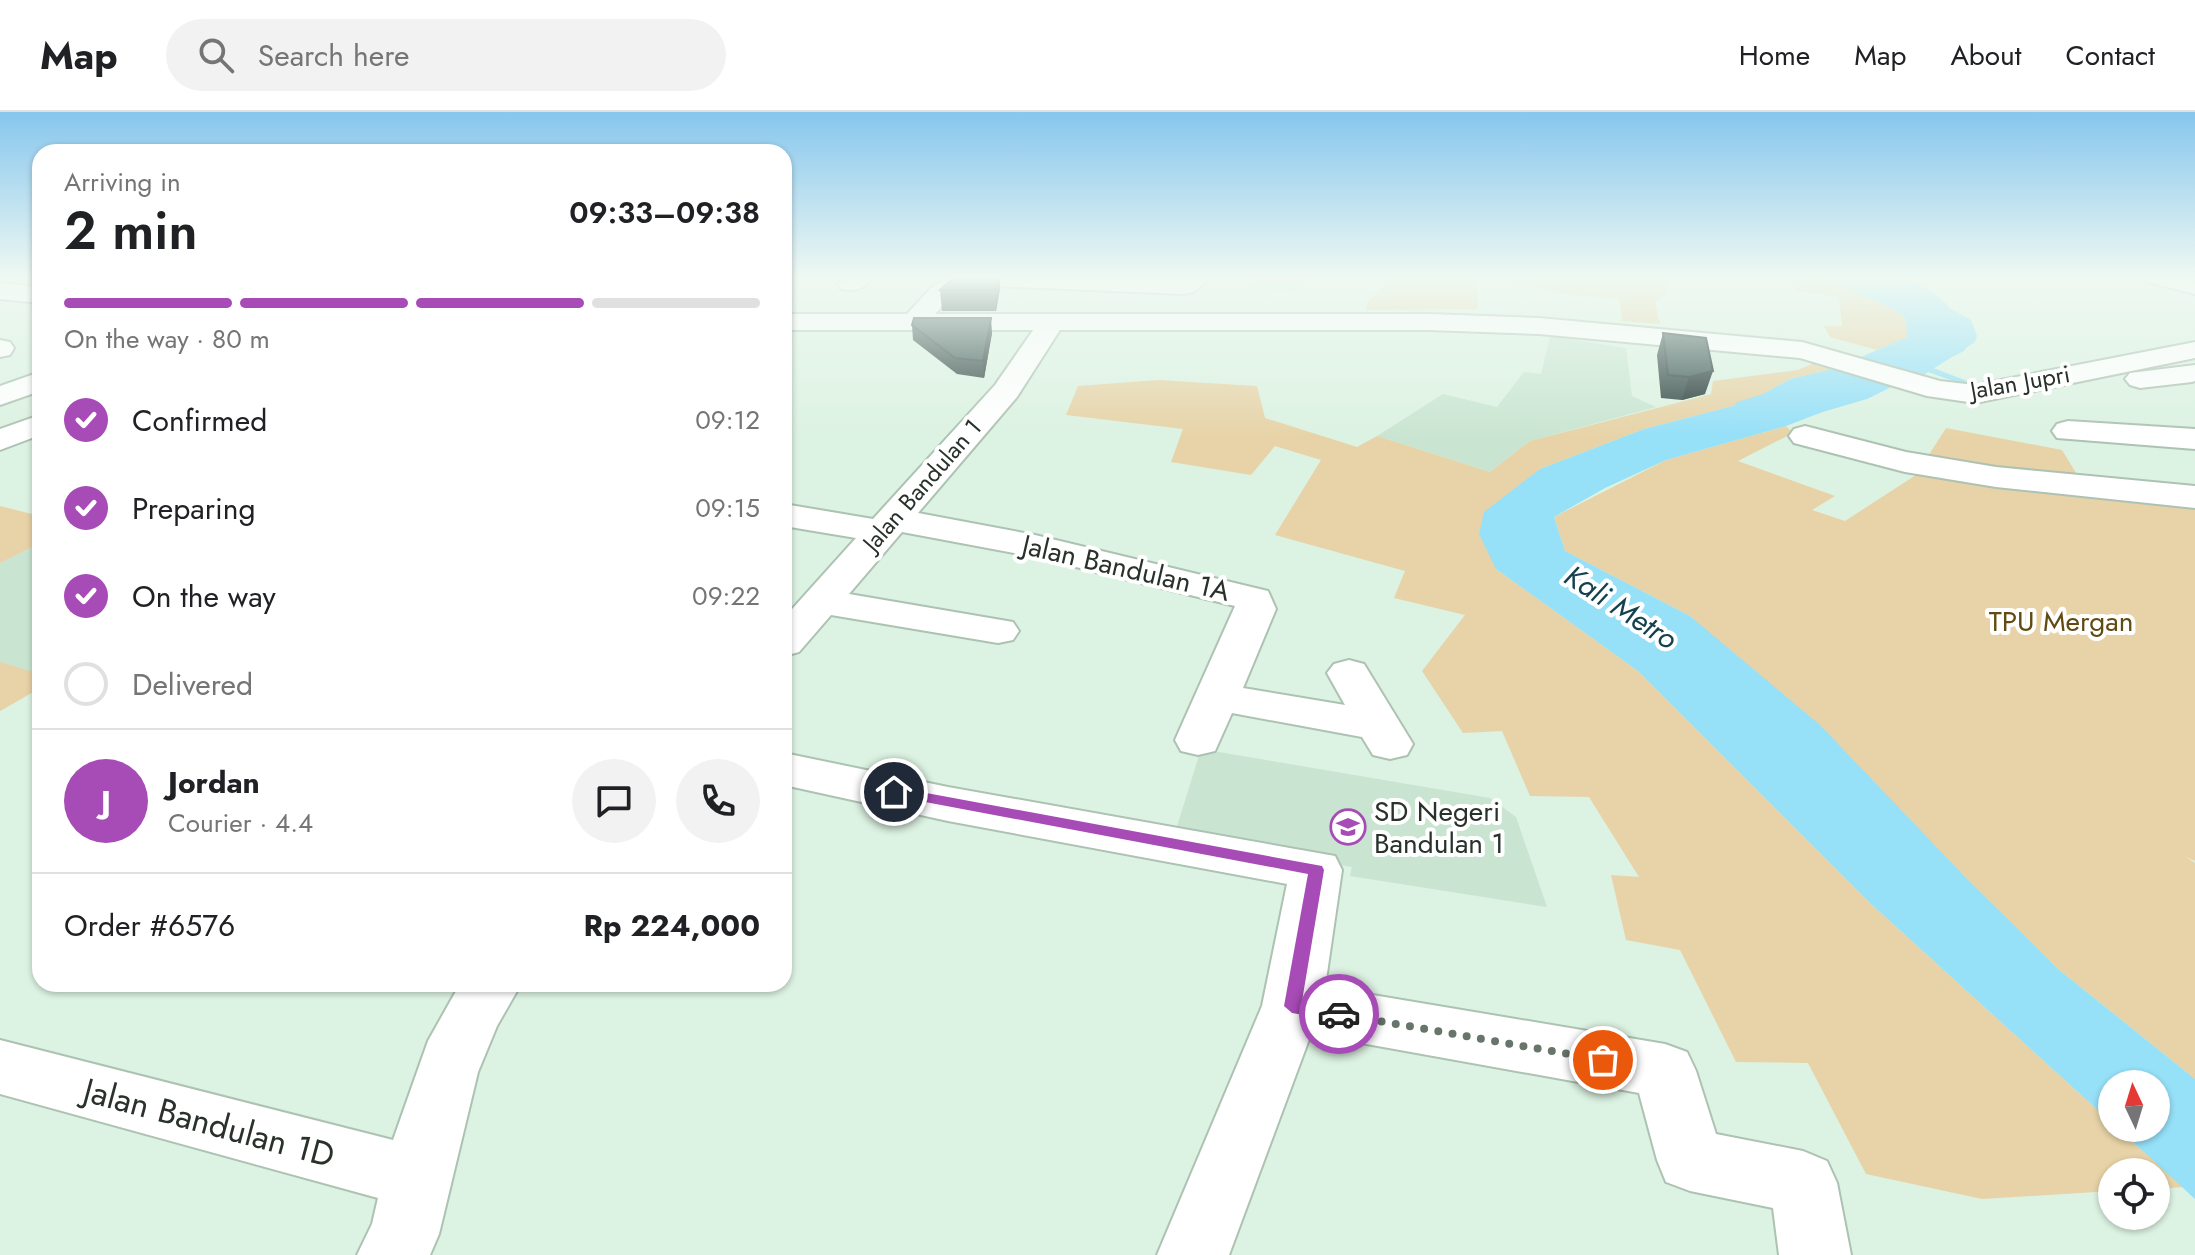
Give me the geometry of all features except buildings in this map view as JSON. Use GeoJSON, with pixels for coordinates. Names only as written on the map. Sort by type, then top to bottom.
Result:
{"type":"FeatureCollection","features":[{"type":"Feature","properties":{"kind":"street","name":"Jalan Bandulan 1"},"geometry":{"type":"LineString","coordinates":[[792,634],[1006,391],[1046,330]]}},
{"type":"Feature","properties":{"kind":"street","name":"Jalan Jupri"},"geometry":{"type":"LineString","coordinates":[[1586,330],[1802,350],[1938,390],[1985,393],[2194,366]]}},
{"type":"Feature","properties":{"kind":"street"},"geometry":{"type":"LineString","coordinates":[[2140,379],[2194,366]]}},
{"type":"Feature","properties":{"kind":"street"},"geometry":{"type":"LineString","coordinates":[[0,440],[32,427]]}},
{"type":"Feature","properties":{"kind":"street"},"geometry":{"type":"LineString","coordinates":[[2068,431],[2195,439]]}},
{"type":"Feature","properties":{"kind":"street"},"geometry":{"type":"LineString","coordinates":[[1805,436],[1905,462],[1996,477],[2195,497]]}},
{"type":"Feature","properties":{"kind":"street"},"geometry":{"type":"LineString","coordinates":[[2080,464],[2195,474]]}},
{"type":"Feature","properties":{"kind":"street"},"geometry":{"type":"LineString","coordinates":[[792,516],[886,525]]}},
{"type":"Feature","properties":{"kind":"street","name":"Jalan Bandulan 1A"},"geometry":{"type":"LineString","coordinates":[[886,525],[1035,546],[1254,599],[1256,609],[1198,740]]}},
{"type":"Feature","properties":{"kind":"street"},"geometry":{"type":"LineString","coordinates":[[821,601],[998,631]]}},
{"type":"Feature","properties":{"kind":"street"},"geometry":{"type":"LineString","coordinates":[[1217,697],[1385,736],[1349,673]]}},
{"type":"Feature","properties":{"kind":"street"},"geometry":{"type":"LineString","coordinates":[[792,771],[948,804],[1316,870],[1292,1006],[1193,1255]]}},
{"type":"Feature","properties":{"kind":"street"},"geometry":{"type":"LineString","coordinates":[[393,1255],[404,1234],[440,1091],[460,1037],[486,992]]}},
{"type":"Feature","properties":{"kind":"street"},"geometry":{"type":"LineString","coordinates":[[1292,1006],[1665,1071],[1690,1160],[1803,1183],[1815,1255]]}},
{"type":"Feature","properties":{"kind":"street","name":"Jalan Bandulan 1D"},"geometry":{"type":"LineString","coordinates":[[0,1067],[418,1178]]}},
{"type":"Feature","properties":{"kind":"shaded area"},"geometry":{"type":"Polygon","coordinates":[[[1550,336],[1626,348],[1632,396],[1656,407],[1530,441],[1490,472],[1377,436],[1443,394],[1497,407],[1524,372],[1541,374],[1550,336]]]}},
{"type":"Feature","properties":{"kind":"shaded area"},"geometry":{"type":"Polygon","coordinates":[[[32,547],[32,693],[0,711],[0,563],[32,547]]]}},
{"type":"Feature","properties":{"kind":"shaded area","name":"SD Negeri Bandulan 1"},"geometry":{"type":"Polygon","coordinates":[[[1201,749],[1490,798],[1516,817],[1547,907],[1350,876],[1352,867],[1174,836],[1201,749]]]}},
{"type":"Feature","properties":{"kind":"green space"},"geometry":{"type":"Polygon","coordinates":[[[1826,330],[1907,330],[1908,337],[1877,350],[1830,337],[1826,330]]]}},
{"type":"Feature","properties":{"kind":"green space"},"geometry":{"type":"Polygon","coordinates":[[[1814,363],[1832,369],[1790,379],[1748,402],[1644,429],[1540,469],[1496,569],[1638,671],[1870,903],[2098,1110],[2098,1142],[2133,1142],[2151,1158],[2098,1158],[2098,1192],[1982,1199],[1866,1174],[1808,1063],[1736,1062],[1680,950],[1626,940],[1611,875],[1639,877],[1589,797],[1530,796],[1502,731],[1463,733],[1422,671],[1465,615],[1394,598],[1405,571],[1275,535],[1321,460],[1275,446],[1251,475],[1171,462],[1183,429],[1066,415],[1078,386],[1158,380],[1257,386],[1265,418],[1357,447],[1377,436],[1490,472],[1530,441],[1711,394],[1713,381],[1798,370],[1814,363]]]}},
{"type":"Feature","properties":{"kind":"green space","name":"TPU Mergan"},"geometry":{"type":"Polygon","coordinates":[[[1786,426],[1793,433],[1738,461],[1835,496],[1812,510],[1845,521],[1916,475],[1946,428],[2062,450],[2086,489],[2195,501],[2195,861],[2186,857],[2195,863],[2195,1079],[2058,969],[1690,616],[1565,551],[1554,517],[1666,460],[1786,426]]]}},
{"type":"Feature","properties":{"kind":"green space"},"geometry":{"type":"Polygon","coordinates":[[[0,506],[32,514],[32,547],[0,563],[0,506]]]}},
{"type":"Feature","properties":{"kind":"green space"},"geometry":{"type":"Polygon","coordinates":[[[0,662],[32,672],[32,693],[0,711],[0,662]]]}},
{"type":"Feature","properties":{"kind":"green space"},"geometry":{"type":"Polygon","coordinates":[[[2170,1175],[2183,1187],[2170,1188],[2170,1175]]]}},
{"type":"Feature","properties":{"kind":"water"},"geometry":{"type":"Polygon","coordinates":[[[1907,330],[1975,330],[1977,336],[1975,342],[1922,376],[1861,357],[1907,337],[1907,330]]]}},
{"type":"Feature","properties":{"kind":"water"},"geometry":{"type":"Polygon","coordinates":[[[1832,369],[1887,387],[1786,426],[1666,460],[1605,488],[1554,517],[1565,551],[1690,616],[1820,725],[2058,969],[2195,1079],[2195,1199],[2170,1176],[2170,1158],[2151,1158],[2133,1142],[2170,1142],[2170,1070],[2098,1070],[2098,1110],[1870,903],[1638,671],[1496,569],[1479,534],[1484,512],[1540,469],[1644,429],[1748,402],[1790,379],[1832,369]]]}},
{"type":"Feature","properties":{"kind":"waterway","name":"Kali Metro"},"geometry":{"type":"LineString","coordinates":[[1757,414],[1847,387],[1946,340],[1941,330]]}},
{"type":"Feature","properties":{"kind":"waterway"},"geometry":{"type":"LineString","coordinates":[[1915,364],[1975,386]]}},
{"type":"Feature","properties":{"kind":"way so far"},"geometry":{"type":"LineString","coordinates":[[1339,1014],[1603,1060]]}},
{"type":"Feature","properties":{"kind":"place","name":"SD Negeri Bandulan 1"},"geometry":{"type":"Point","coordinates":[1348,827]}},
{"type":"Feature","properties":{"kind":"route"},"geometry":{"type":"LineString","coordinates":[[894,792],[1316,870],[1292,1006],[1339,1014]]}}]}
